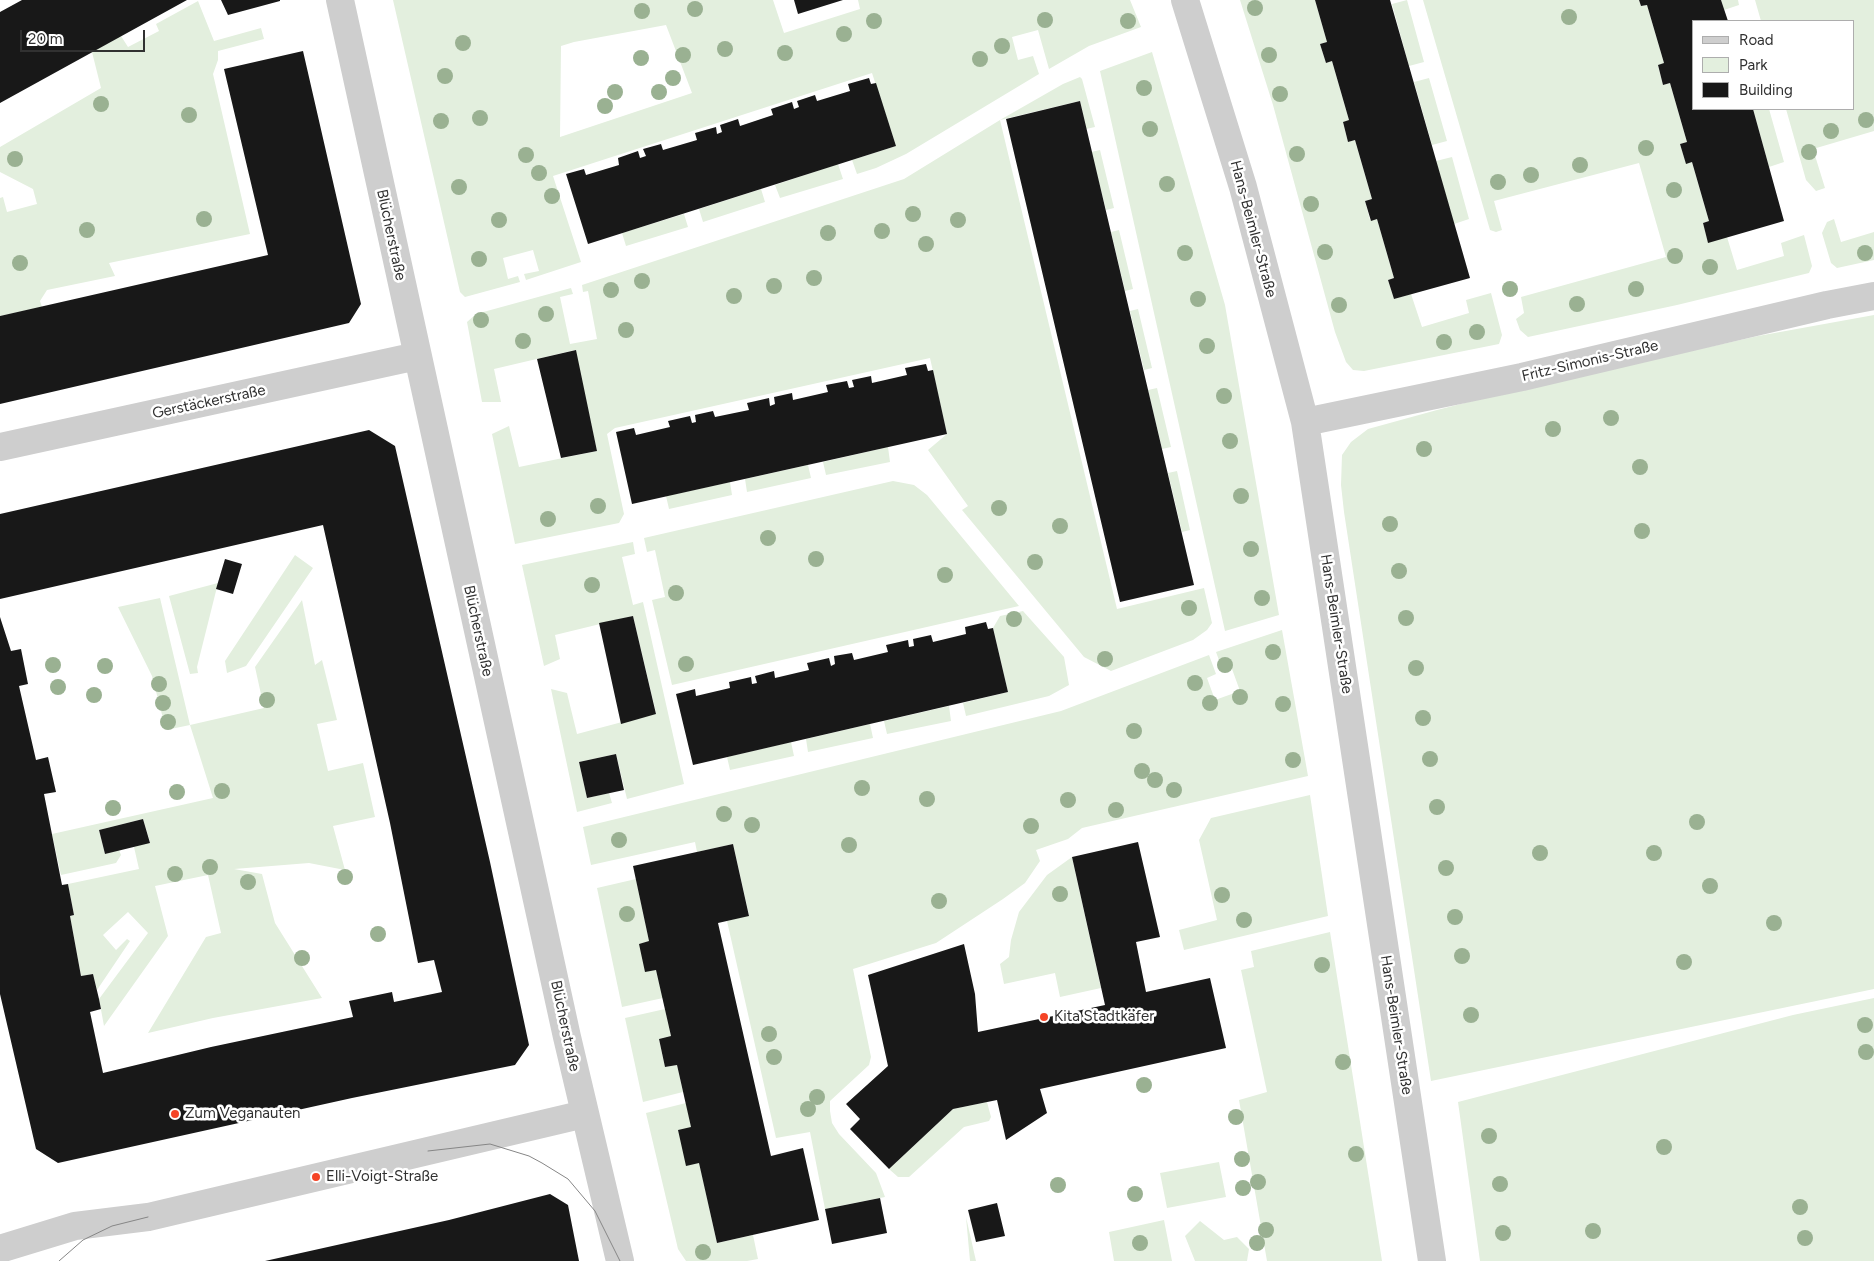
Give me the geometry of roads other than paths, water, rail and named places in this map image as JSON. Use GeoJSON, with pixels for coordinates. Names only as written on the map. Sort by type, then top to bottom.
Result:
{"type":"FeatureCollection","features":[{"type":"Feature","properties":{"kind":"street","name":"Blücherstraße"},"geometry":{"type":"LineString","coordinates":[[340,0],[584,1114],[620,1261]]}},
{"type":"Feature","properties":{"kind":"street","name":"Hans-Beimler-Straße"},"geometry":{"type":"LineString","coordinates":[[1185,0],[1243,187],[1305,422],[1432,1261]]}},
{"type":"Feature","properties":{"kind":"street","name":"Fritz-Simonis-Straße"},"geometry":{"type":"LineString","coordinates":[[1305,422],[1522,377],[1827,304],[1874,296]]}},
{"type":"Feature","properties":{"kind":"street","name":"Gerstäckerstraße"},"geometry":{"type":"LineString","coordinates":[[0,447],[417,356]]}},
{"type":"Feature","properties":{"kind":"street"},"geometry":{"type":"LineString","coordinates":[[0,1249],[75,1226],[148,1217],[584,1114]]}},
{"type":"Feature","properties":{"kind":"tram line"},"geometry":{"type":"LineString","coordinates":[[428,1151],[490,1144],[529,1156],[542,1163],[568,1179],[595,1211],[620,1261]]}},
{"type":"Feature","properties":{"kind":"tram line"},"geometry":{"type":"LineString","coordinates":[[59,1261],[83,1240],[112,1226],[148,1217]]}},
{"type":"Feature","properties":{"kind":"place","name":"Kita Stadtkäfer"},"geometry":{"type":"Point","coordinates":[1044,1017]}},
{"type":"Feature","properties":{"kind":"place","name":"Zum Veganauten"},"geometry":{"type":"Point","coordinates":[175,1114]}},
{"type":"Feature","properties":{"kind":"place","name":"Elli-Voigt-Straße"},"geometry":{"type":"Point","coordinates":[316,1177]}}]}
